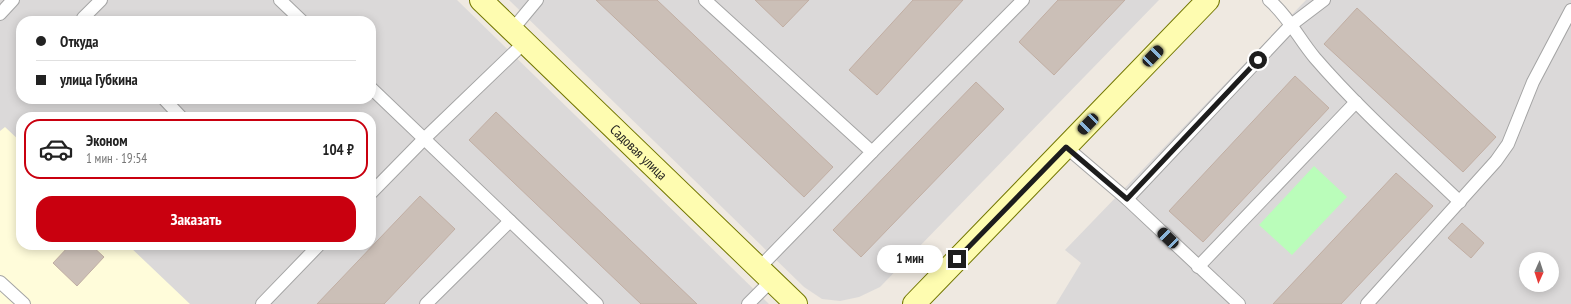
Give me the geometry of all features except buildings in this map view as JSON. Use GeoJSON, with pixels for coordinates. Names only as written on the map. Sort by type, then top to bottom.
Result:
{"type":"FeatureCollection","features":[{"type":"Feature","properties":{"kind":"main road","name":"Садовая улица"},"geometry":{"type":"LineString","coordinates":[[481,0],[796,304]]}},
{"type":"Feature","properties":{"kind":"main road"},"geometry":{"type":"LineString","coordinates":[[914,304],[1208,0]]}},
{"type":"Feature","properties":{"kind":"lane"},"geometry":{"type":"LineString","coordinates":[[0,14],[13,0]]}},
{"type":"Feature","properties":{"kind":"lane"},"geometry":{"type":"LineString","coordinates":[[85,16],[101,0]]}},
{"type":"Feature","properties":{"kind":"lane"},"geometry":{"type":"LineString","coordinates":[[280,0],[297,16]]}},
{"type":"Feature","properties":{"kind":"lane"},"geometry":{"type":"LineString","coordinates":[[376,188],[424,139],[518,36],[537,0]]}},
{"type":"Feature","properties":{"kind":"lane"},"geometry":{"type":"LineString","coordinates":[[705,0],[872,152]]}},
{"type":"Feature","properties":{"kind":"lane"},"geometry":{"type":"LineString","coordinates":[[748,304],[766,274],[872,152],[1023,0]]}},
{"type":"Feature","properties":{"kind":"lane"},"geometry":{"type":"LineString","coordinates":[[1269,0],[1291,25],[1314,57],[1356,102],[1460,202]]}},
{"type":"Feature","properties":{"kind":"lane"},"geometry":{"type":"LineString","coordinates":[[1127,199],[1291,25],[1324,0]]}},
{"type":"Feature","properties":{"kind":"lane"},"geometry":{"type":"LineString","coordinates":[[1367,304],[1460,202],[1496,161],[1508,144],[1533,82],[1571,10]]}},
{"type":"Feature","properties":{"kind":"lane"},"geometry":{"type":"LineString","coordinates":[[376,93],[598,304]]}},
{"type":"Feature","properties":{"kind":"lane"},"geometry":{"type":"LineString","coordinates":[[1198,267],[1356,102]]}},
{"type":"Feature","properties":{"kind":"lane"},"geometry":{"type":"LineString","coordinates":[[169,104],[176,112]]}},
{"type":"Feature","properties":{"kind":"lane"},"geometry":{"type":"LineString","coordinates":[[1066,147],[1127,199],[1239,304]]}},
{"type":"Feature","properties":{"kind":"lane"},"geometry":{"type":"LineString","coordinates":[[426,304],[510,220]]}},
{"type":"Feature","properties":{"kind":"lane"},"geometry":{"type":"LineString","coordinates":[[262,304],[311,250]]}},
{"type":"Feature","properties":{"kind":"lane"},"geometry":{"type":"LineString","coordinates":[[0,282],[24,304]]}},
{"type":"Feature","properties":{"kind":"shaded area"},"geometry":{"type":"Polygon","coordinates":[[[0,0],[457,0],[769,304],[0,304],[0,0]]]}},
{"type":"Feature","properties":{"kind":"shaded area"},"geometry":{"type":"Polygon","coordinates":[[[509,0],[1159,0],[880,287],[859,297],[840,301],[822,299],[804,287],[509,0]]]}},
{"type":"Feature","properties":{"kind":"shaded area"},"geometry":{"type":"Polygon","coordinates":[[[1306,0],[1571,0],[1571,304],[1056,304],[1081,263],[1065,250],[1306,0]]]}},
{"type":"Feature","properties":{"kind":"shaded area"},"geometry":{"type":"Polygon","coordinates":[[[5,127],[16,137],[16,250],[133,250],[190,304],[0,304],[0,131],[5,127]]]}},
{"type":"Feature","properties":{"kind":"green space"},"geometry":{"type":"Polygon","coordinates":[[[1314,166],[1347,197],[1292,255],[1259,225],[1314,166]]]}},
{"type":"Feature","properties":{"kind":"route"},"geometry":{"type":"LineString","coordinates":[[957,259],[1066,147],[1127,199],[1258,60]]}}]}
